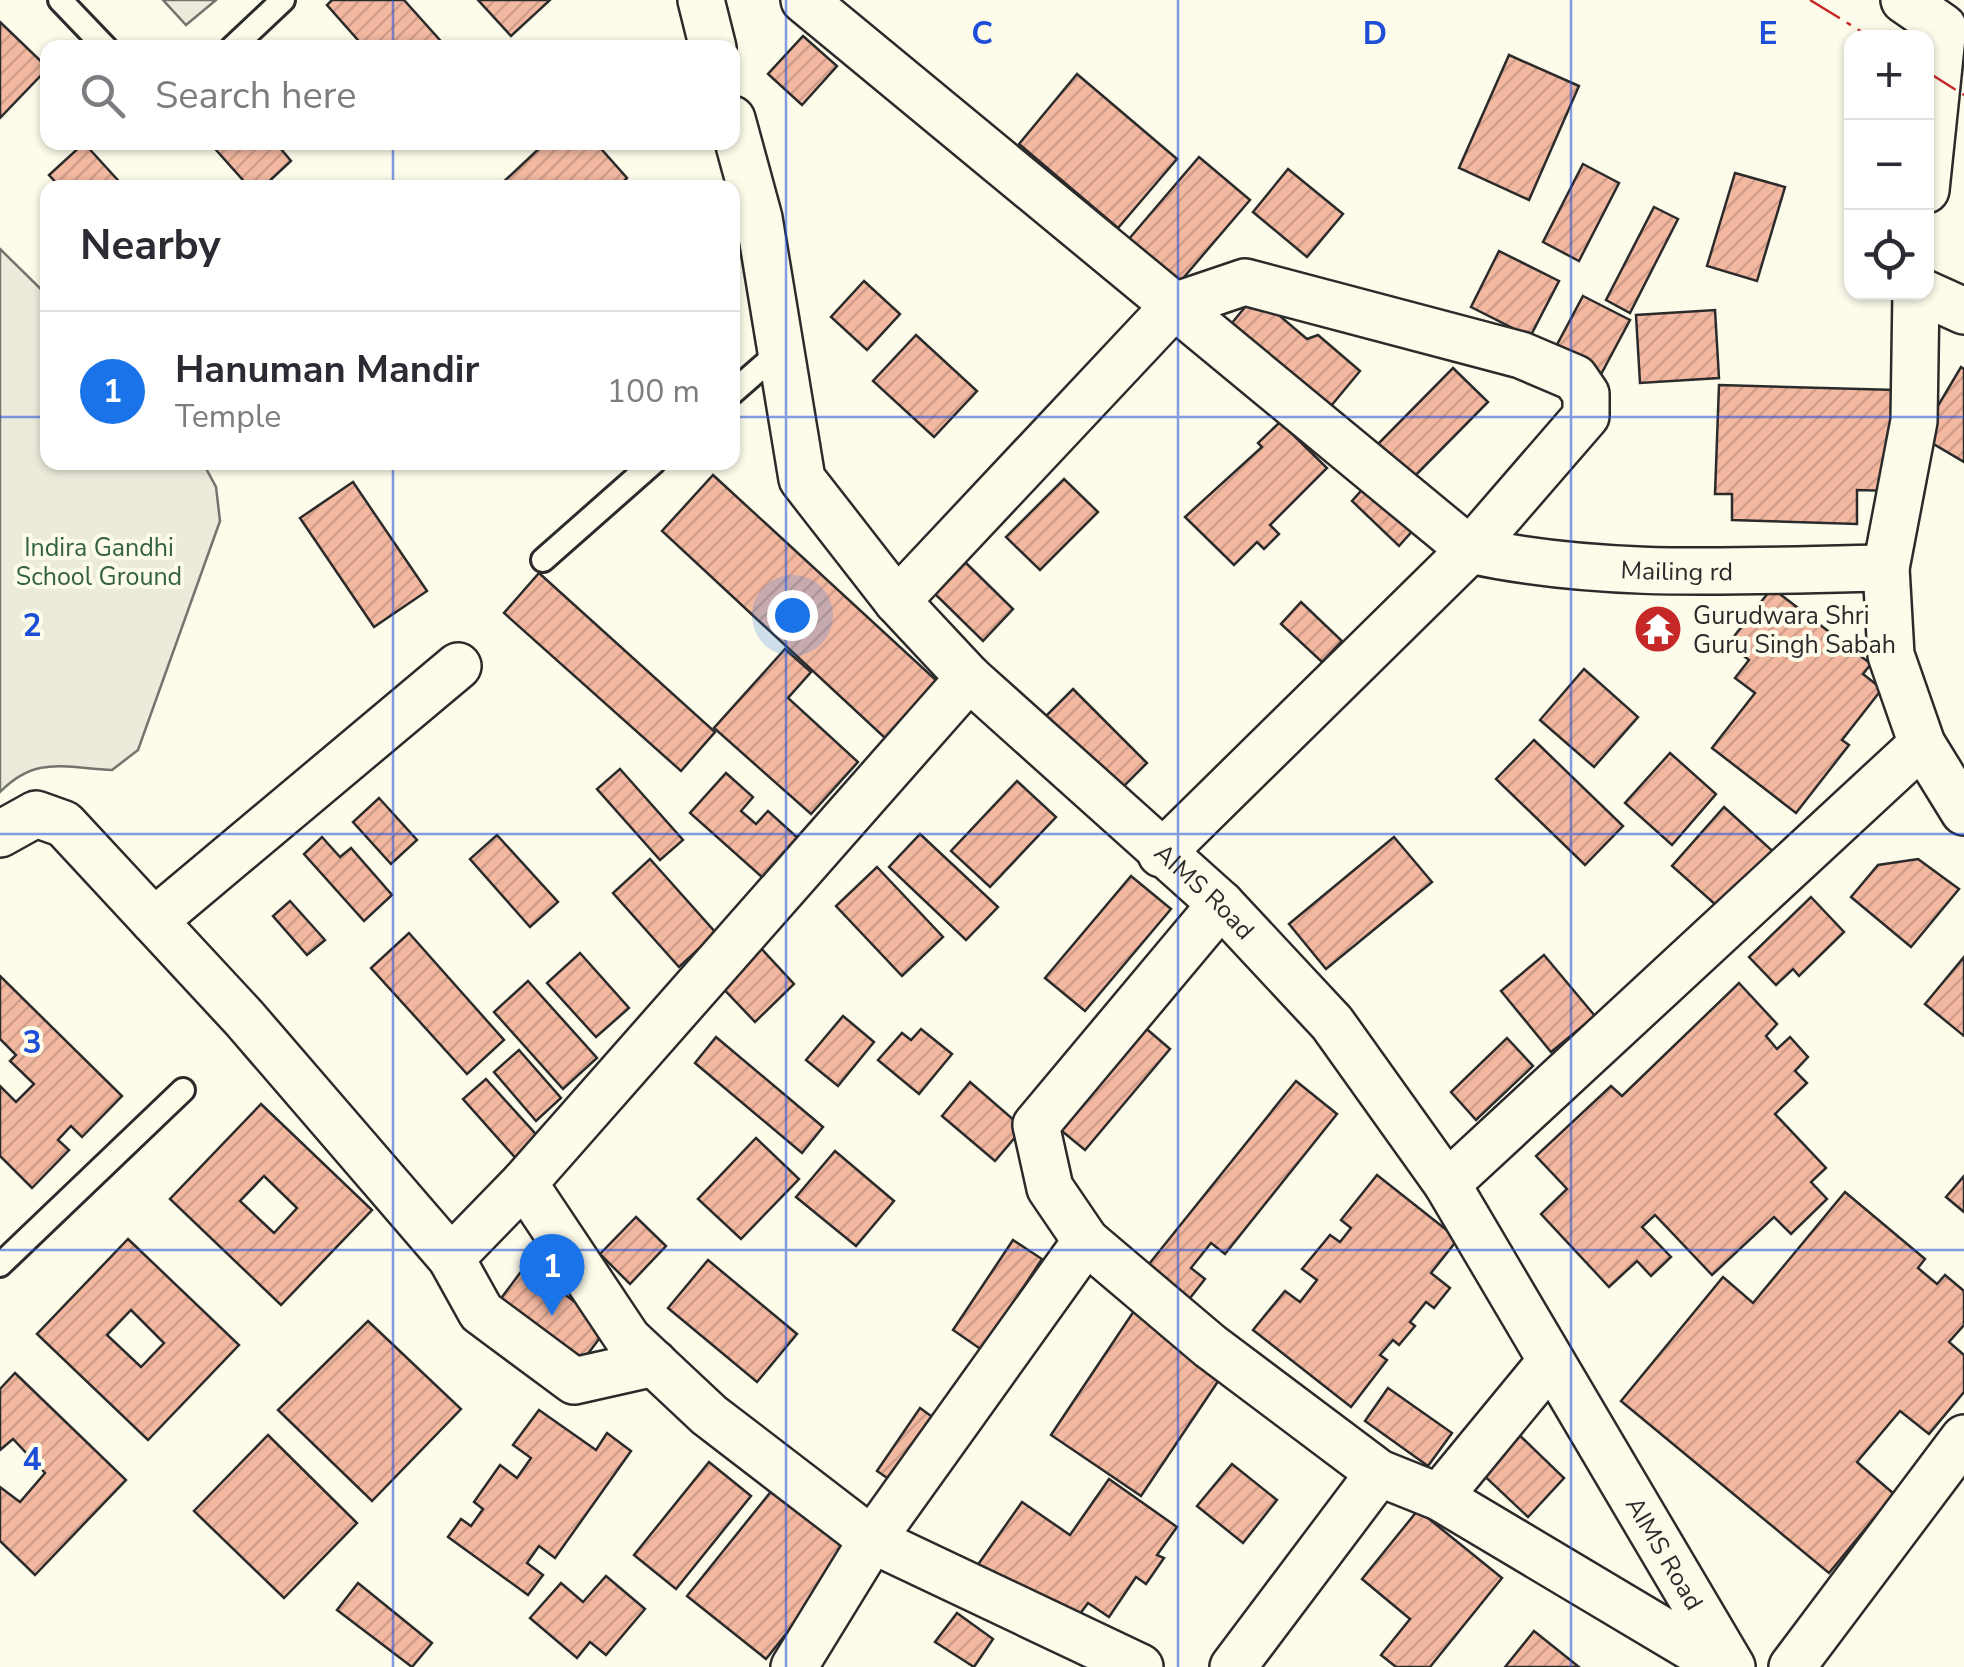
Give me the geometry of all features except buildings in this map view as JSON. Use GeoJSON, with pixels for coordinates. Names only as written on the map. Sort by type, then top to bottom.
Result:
{"type":"FeatureCollection","features":[{"type":"Feature","properties":{"kind":"street"},"geometry":{"type":"LineString","coordinates":[[700,0],[711,40]]}},
{"type":"Feature","properties":{"kind":"street"},"geometry":{"type":"LineString","coordinates":[[804,0],[1470,550]]}},
{"type":"Feature","properties":{"kind":"street"},"geometry":{"type":"LineString","coordinates":[[1904,0],[1954,15],[1934,140]]}},
{"type":"Feature","properties":{"kind":"street","name":"AIMS Road"},"geometry":{"type":"LineString","coordinates":[[740,149],[759,218],[802,479],[897,601],[968,678],[1161,854],[1222,904],[1332,1023],[1447,1184],[1732,1667]]}},
{"type":"Feature","properties":{"kind":"street"},"geometry":{"type":"LineString","coordinates":[[897,601],[1174,306],[1246,282],[1521,355],[1575,378],[1586,394],[1586,416],[1470,550],[1161,854]]}},
{"type":"Feature","properties":{"kind":"street"},"geometry":{"type":"LineString","coordinates":[[1934,298],[1964,311]]}},
{"type":"Feature","properties":{"kind":"street"},"geometry":{"type":"LineString","coordinates":[[1919,300],[1914,420],[1886,568],[1891,655],[1922,744],[1964,812]]}},
{"type":"Feature","properties":{"kind":"street","name":"Mailing rd"},"geometry":{"type":"LineString","coordinates":[[1470,550],[1536,565],[1642,571],[1886,568]]}},
{"type":"Feature","properties":{"kind":"street"},"geometry":{"type":"LineString","coordinates":[[154,921],[458,666]]}},
{"type":"Feature","properties":{"kind":"street"},"geometry":{"type":"LineString","coordinates":[[452,1258],[524,1183],[968,678]]}},
{"type":"Feature","properties":{"kind":"street"},"geometry":{"type":"LineString","coordinates":[[1447,1184],[1922,744]]}},
{"type":"Feature","properties":{"kind":"street"},"geometry":{"type":"LineString","coordinates":[[0,834],[36,814],[64,824],[452,1258],[482,1312],[574,1382],[654,1364]]}},
{"type":"Feature","properties":{"kind":"street"},"geometry":{"type":"LineString","coordinates":[[1222,904],[1036,1125],[1050,1188],[1086,1241],[1210,1346],[1378,1473],[1439,1498],[1724,1667]]}},
{"type":"Feature","properties":{"kind":"street"},"geometry":{"type":"LineString","coordinates":[[524,1183],[628,1340],[709,1415],[872,1540],[1140,1667]]}},
{"type":"Feature","properties":{"kind":"street"},"geometry":{"type":"LineString","coordinates":[[794,1667],[872,1540],[1086,1241]]}},
{"type":"Feature","properties":{"kind":"street"},"geometry":{"type":"LineString","coordinates":[[1439,1498],[1551,1361]]}},
{"type":"Feature","properties":{"kind":"street"},"geometry":{"type":"LineString","coordinates":[[1792,1667],[1964,1438]]}},
{"type":"Feature","properties":{"kind":"street"},"geometry":{"type":"LineString","coordinates":[[1233,1667],[1378,1473]]}},
{"type":"Feature","properties":{"kind":"lane"},"geometry":{"type":"LineString","coordinates":[[60,0],[98,40]]}},
{"type":"Feature","properties":{"kind":"lane"},"geometry":{"type":"LineString","coordinates":[[240,40],[283,0]]}},
{"type":"Feature","properties":{"kind":"lane"},"geometry":{"type":"LineString","coordinates":[[740,386],[780,351]]}},
{"type":"Feature","properties":{"kind":"lane"},"geometry":{"type":"LineString","coordinates":[[543,560],[645,470]]}},
{"type":"Feature","properties":{"kind":"lane"},"geometry":{"type":"LineString","coordinates":[[0,1264],[183,1090]]}},
{"type":"Feature","properties":{"kind":"green space","name":"Indira Gandhi School Ground"},"geometry":{"type":"Polygon","coordinates":[[[0,249],[40,288],[40,470],[207,470],[216,487],[220,521],[138,750],[112,770],[39,768],[13,780],[0,792],[0,249]]]}},
{"type":"Feature","properties":{"kind":"shaded area"},"geometry":{"type":"Polygon","coordinates":[[[163,0],[216,0],[186,25],[163,0]]]}},
{"type":"Feature","properties":{"kind":"power"},"geometry":{"type":"LineString","coordinates":[[1810,0],[1859,30]]}},
{"type":"Feature","properties":{"kind":"power"},"geometry":{"type":"LineString","coordinates":[[1934,76],[1964,95]]}},
{"type":"Feature","properties":{"kind":"place","name":"Gurudwara Shri Guru Singh Sabah"},"geometry":{"type":"Point","coordinates":[1658,629]}},
{"type":"Feature","properties":{"kind":"place","name":"Hanuman Mandir"},"geometry":{"type":"Point","coordinates":[552,1316]}}]}
